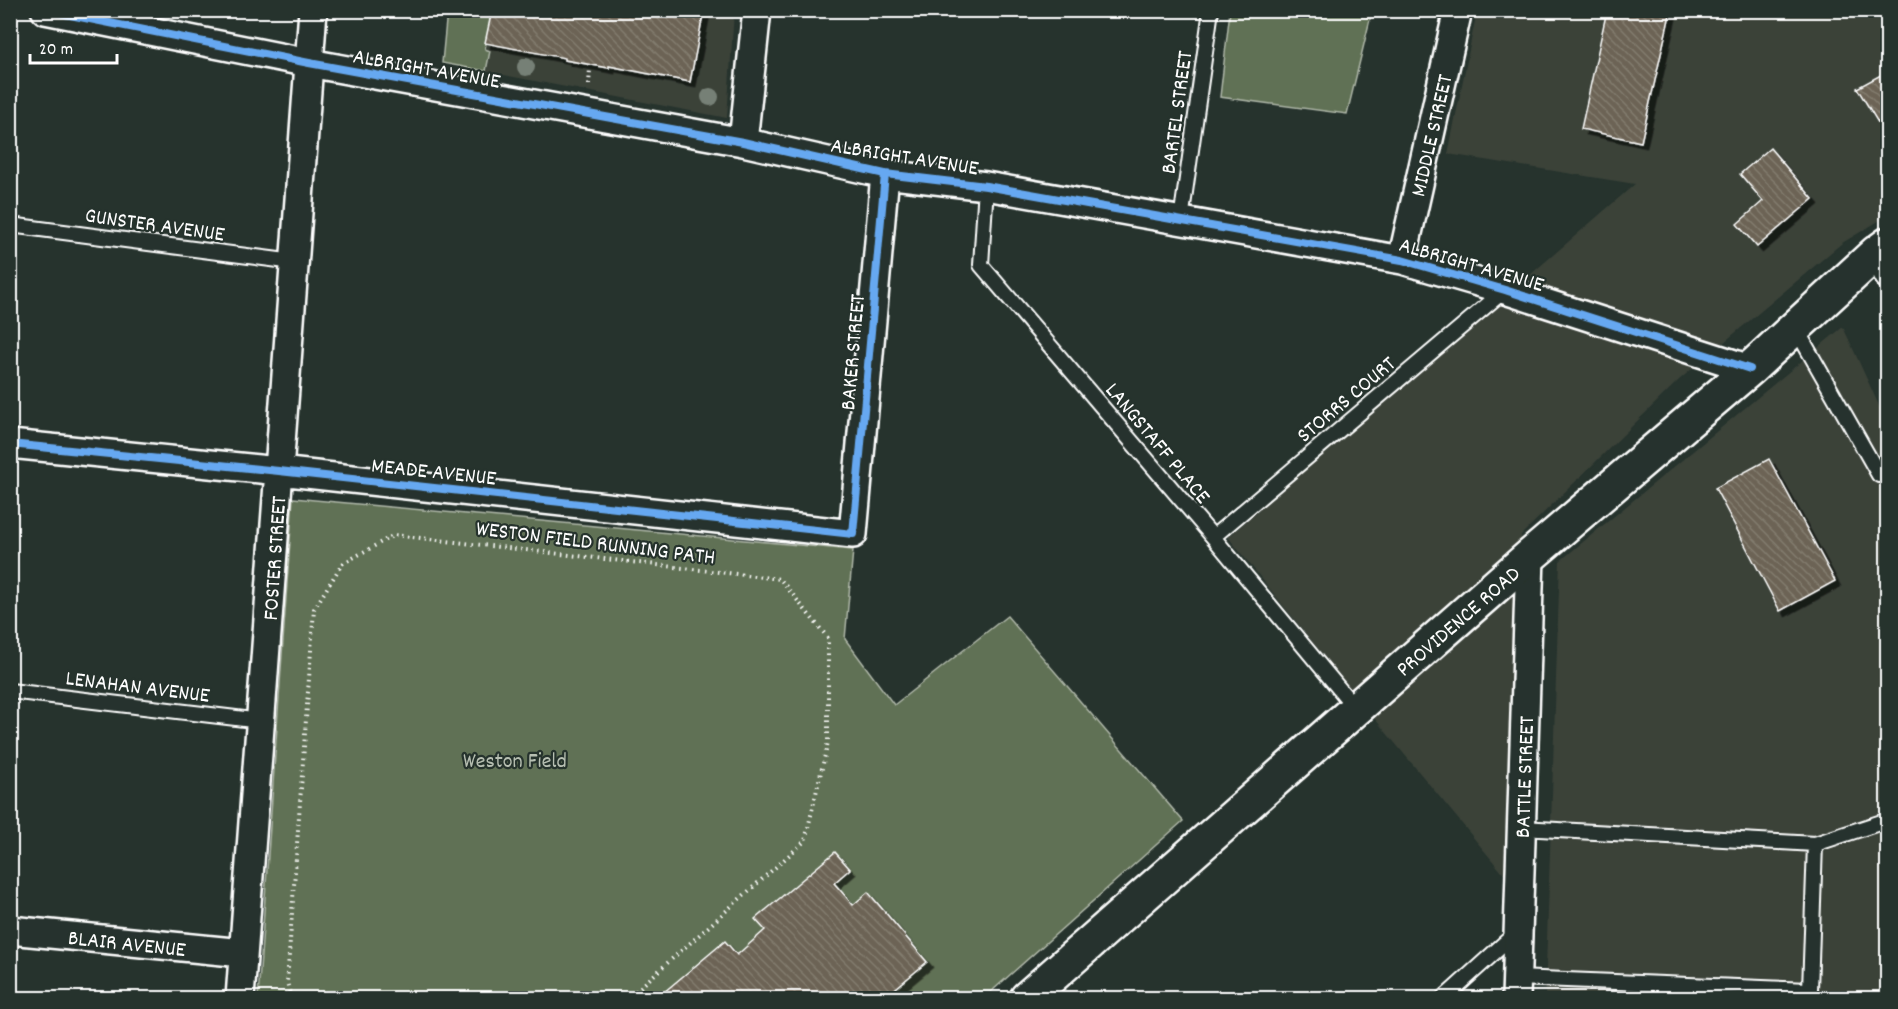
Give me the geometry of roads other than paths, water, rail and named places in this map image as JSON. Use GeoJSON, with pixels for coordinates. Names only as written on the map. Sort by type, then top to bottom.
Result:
{"type":"FeatureCollection","features":[{"type":"Feature","properties":{"kind":"main road","name":"PROVIDENCE ROAD"},"geometry":{"type":"LineString","coordinates":[[1027,999],[1530,556],[1750,369],[1795,327],[1884,257]]}},
{"type":"Feature","properties":{"kind":"street","name":"ALBRIGHT AVENUE"},"geometry":{"type":"LineString","coordinates":[[45,10],[309,63],[743,142],[885,174],[986,186],[1402,260],[1505,290],[1750,369]]}},
{"type":"Feature","properties":{"kind":"street","name":"FOSTER STREET"},"geometry":{"type":"LineString","coordinates":[[240,999],[313,10]]}},
{"type":"Feature","properties":{"kind":"street"},"geometry":{"type":"LineString","coordinates":[[743,142],[757,10]]}},
{"type":"Feature","properties":{"kind":"street","name":"MIDDLE STREET"},"geometry":{"type":"LineString","coordinates":[[1402,260],[1458,10]]}},
{"type":"Feature","properties":{"kind":"street","name":"BAKER STREET"},"geometry":{"type":"LineString","coordinates":[[853,534],[885,174]]}},
{"type":"Feature","properties":{"kind":"street","name":"MEADE AVENUE"},"geometry":{"type":"LineString","coordinates":[[10,444],[853,534]]}},
{"type":"Feature","properties":{"kind":"street","name":"BATTLE STREET"},"geometry":{"type":"LineString","coordinates":[[1516,988],[1530,556]]}},
{"type":"Feature","properties":{"kind":"street","name":"BLAIR AVENUE"},"geometry":{"type":"LineString","coordinates":[[10,930],[243,953]]}},
{"type":"Feature","properties":{"kind":"lane","name":"BARTEL STREET"},"geometry":{"type":"LineString","coordinates":[[1181,220],[1211,10]]}},
{"type":"Feature","properties":{"kind":"lane","name":"LANGSTAFF PLACE"},"geometry":{"type":"LineString","coordinates":[[986,186],[981,265],[1356,709]]}},
{"type":"Feature","properties":{"kind":"lane","name":"GUNSTER AVENUE"},"geometry":{"type":"LineString","coordinates":[[10,225],[294,262]]}},
{"type":"Feature","properties":{"kind":"lane","name":"STORRS COURT"},"geometry":{"type":"LineString","coordinates":[[1213,537],[1505,290]]}},
{"type":"Feature","properties":{"kind":"lane"},"geometry":{"type":"LineString","coordinates":[[1795,327],[1879,475]]}},
{"type":"Feature","properties":{"kind":"lane","name":"LENAHAN AVENUE"},"geometry":{"type":"LineString","coordinates":[[10,691],[261,721]]}},
{"type":"Feature","properties":{"kind":"lane"},"geometry":{"type":"LineString","coordinates":[[1521,828],[1815,844],[1887,820]]}},
{"type":"Feature","properties":{"kind":"lane"},"geometry":{"type":"LineString","coordinates":[[1516,988],[1810,994],[1815,844]]}},
{"type":"Feature","properties":{"kind":"lane"},"geometry":{"type":"LineString","coordinates":[[1444,999],[1517,932]]}},
{"type":"Feature","properties":{"kind":"park label","name":"Weston Field"},"geometry":{"type":"Point","coordinates":[515,759]}}]}
